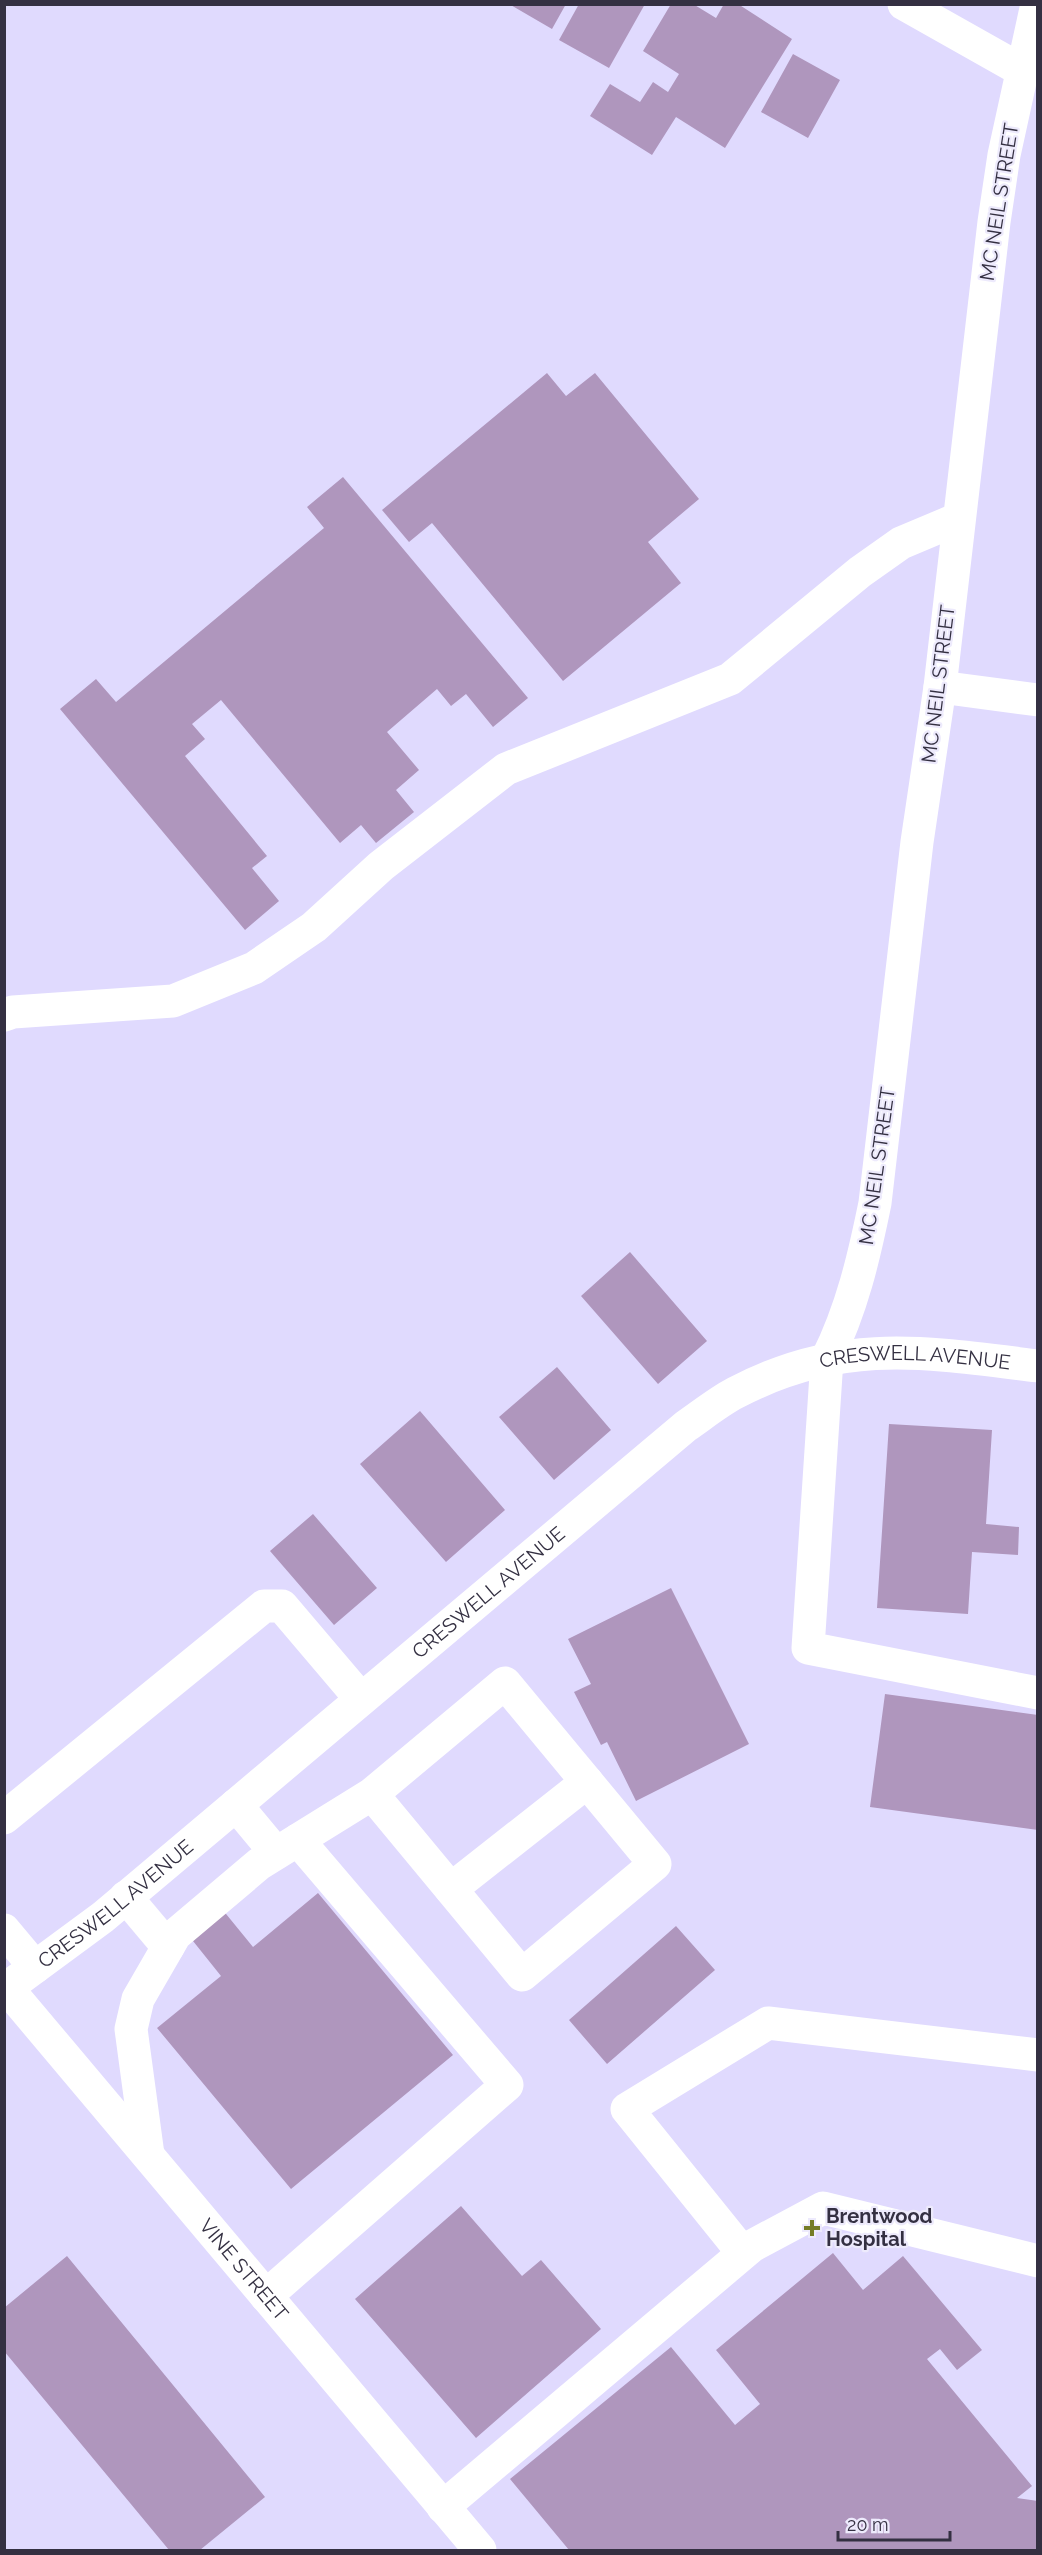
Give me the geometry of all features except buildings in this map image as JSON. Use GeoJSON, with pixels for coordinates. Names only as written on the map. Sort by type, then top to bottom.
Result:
{"type":"FeatureCollection","features":[{"type":"Feature","properties":{"kind":"street"},"geometry":{"type":"LineString","coordinates":[[904,4],[1021,70]]}},
{"type":"Feature","properties":{"kind":"street","name":"MC NEIL STREET"},"geometry":{"type":"LineString","coordinates":[[827,1359],[842,1328],[861,1268],[875,1203],[915,854],[940,687],[994,222],[1004,156],[1037,4]]}},
{"type":"Feature","properties":{"kind":"street"},"geometry":{"type":"LineString","coordinates":[[4,1015],[13,1012],[173,1001],[254,968],[314,927],[381,866],[506,769],[730,679],[860,572],[901,543],[958,519]]}},
{"type":"Feature","properties":{"kind":"street"},"geometry":{"type":"LineString","coordinates":[[940,687],[1038,700]]}},
{"type":"Feature","properties":{"kind":"street","name":"CRESWELL AVENUE"},"geometry":{"type":"LineString","coordinates":[[6,1989],[126,1897],[686,1426],[734,1393],[787,1370],[827,1359],[863,1353],[904,1351],[1038,1366]]}},
{"type":"Feature","properties":{"kind":"street"},"geometry":{"type":"LineString","coordinates":[[827,1359],[808,1648],[1038,1693]]}},
{"type":"Feature","properties":{"kind":"street"},"geometry":{"type":"LineString","coordinates":[[4,1818],[264,1606],[282,1606],[361,1700]]}},
{"type":"Feature","properties":{"kind":"street"},"geometry":{"type":"LineString","coordinates":[[148,2156],[130,2029],[138,1999],[175,1935],[259,1864],[372,1794],[505,1683],[655,1864],[522,1975],[372,1794]]}},
{"type":"Feature","properties":{"kind":"street"},"geometry":{"type":"LineString","coordinates":[[451,1889],[587,1782]]}},
{"type":"Feature","properties":{"kind":"street"},"geometry":{"type":"LineString","coordinates":[[236,1805],[287,1846],[507,2085],[266,2296]]}},
{"type":"Feature","properties":{"kind":"street"},"geometry":{"type":"LineString","coordinates":[[126,1897],[168,1947]]}},
{"type":"Feature","properties":{"kind":"street"},"geometry":{"type":"LineString","coordinates":[[4,1930],[35,1967]]}},
{"type":"Feature","properties":{"kind":"street","name":"VINE STREET"},"geometry":{"type":"LineString","coordinates":[[6,1989],[480,2550]]}},
{"type":"Feature","properties":{"kind":"street"},"geometry":{"type":"LineString","coordinates":[[743,2253],[627,2109],[768,2023],[1038,2055]]}},
{"type":"Feature","properties":{"kind":"street"},"geometry":{"type":"LineString","coordinates":[[443,2506],[743,2253],[823,2208],[1038,2260]]}},
{"type":"Feature","properties":{"kind":"place","name":"Brentwood Hospital"},"geometry":{"type":"Point","coordinates":[812,2228]}}]}
